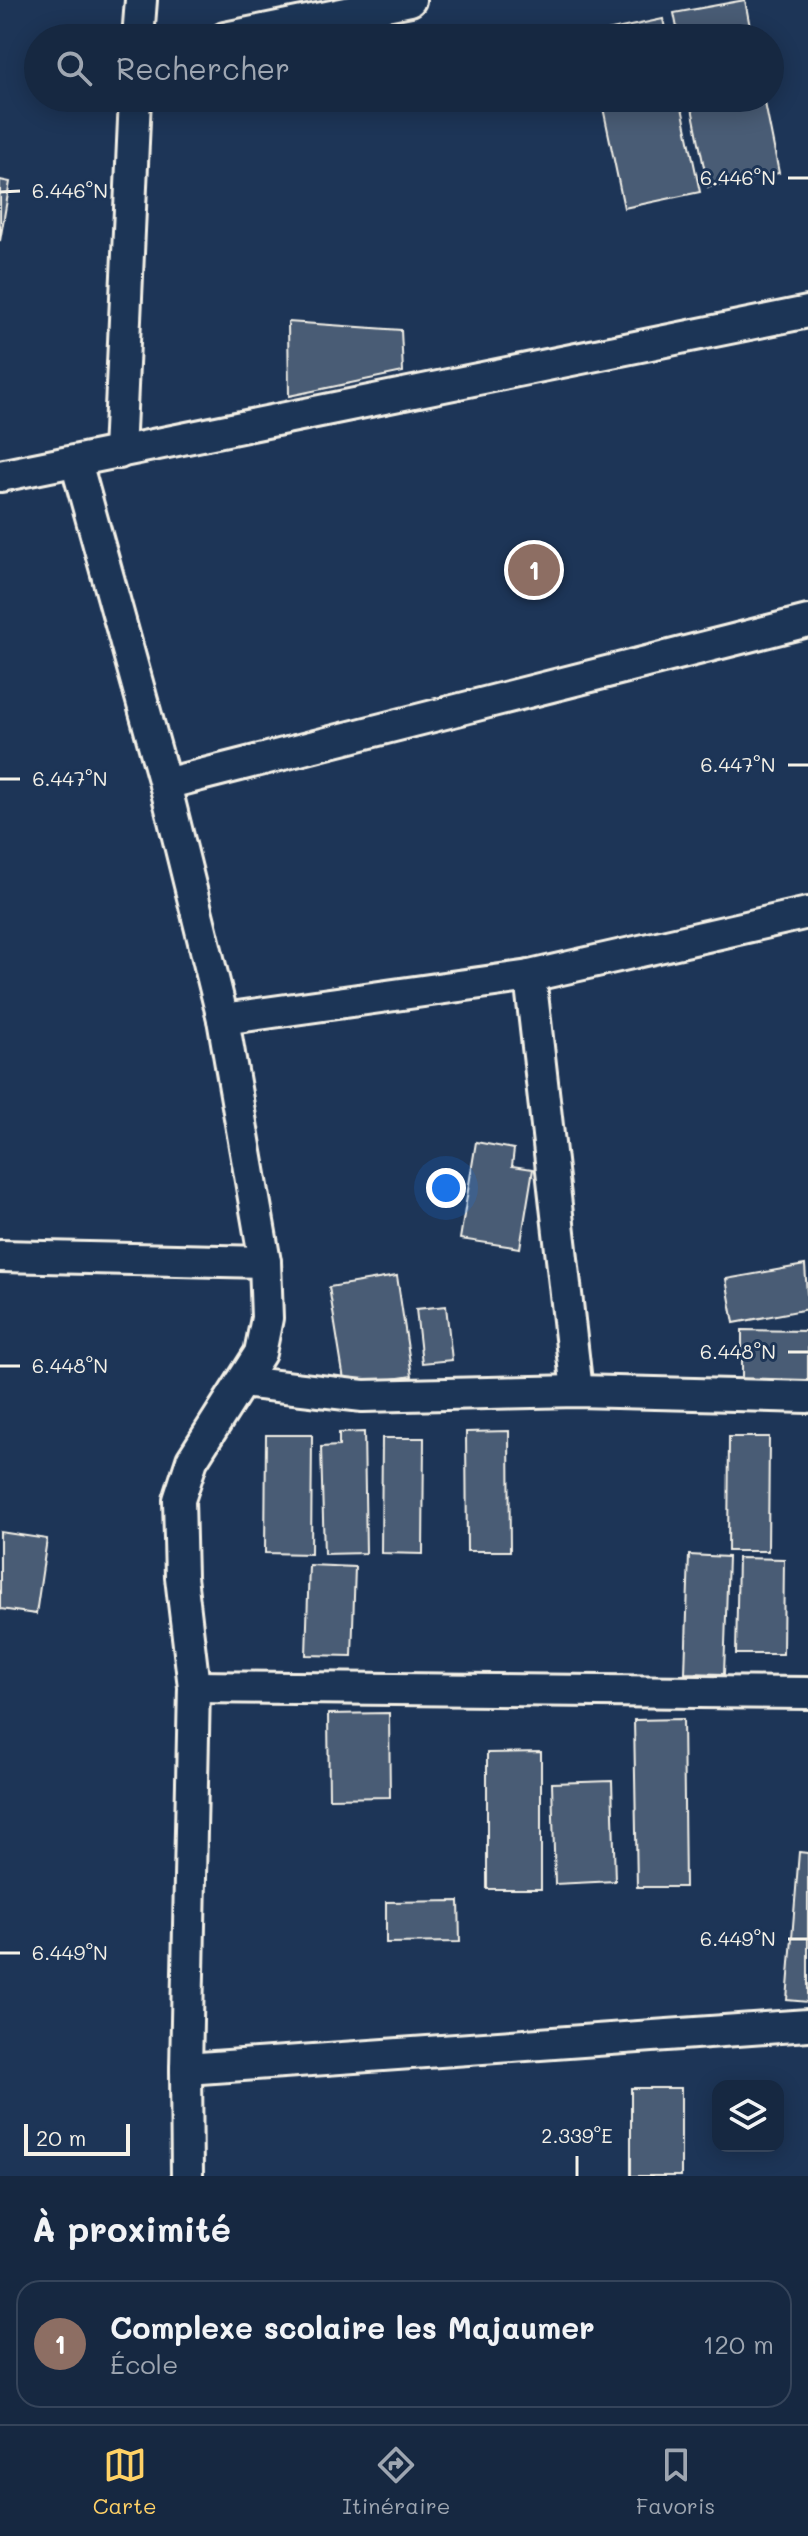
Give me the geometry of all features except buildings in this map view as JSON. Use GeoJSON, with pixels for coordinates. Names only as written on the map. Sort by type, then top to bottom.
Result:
{"type":"FeatureCollection","features":[{"type":"Feature","properties":{"kind":"street"},"geometry":{"type":"LineString","coordinates":[[139,24],[141,0]]}},
{"type":"Feature","properties":{"kind":"street"},"geometry":{"type":"LineString","coordinates":[[293,24],[410,0]]}},
{"type":"Feature","properties":{"kind":"street"},"geometry":{"type":"LineString","coordinates":[[119,453],[134,112]]}},
{"type":"Feature","properties":{"kind":"street"},"geometry":{"type":"LineString","coordinates":[[0,476],[808,312]]}},
{"type":"Feature","properties":{"kind":"street"},"geometry":{"type":"LineString","coordinates":[[76,462],[165,784],[223,1019],[265,1262],[267,1318],[260,1353],[192,1460],[179,1500],[181,1577],[194,1687],[186,2069],[187,2176]]}},
{"type":"Feature","properties":{"kind":"street"},"geometry":{"type":"LineString","coordinates":[[165,784],[808,621]]}},
{"type":"Feature","properties":{"kind":"street"},"geometry":{"type":"LineString","coordinates":[[223,1019],[530,976],[808,913]]}},
{"type":"Feature","properties":{"kind":"street"},"geometry":{"type":"LineString","coordinates":[[530,976],[577,1391]]}},
{"type":"Feature","properties":{"kind":"street"},"geometry":{"type":"LineString","coordinates":[[0,1256],[265,1262]]}},
{"type":"Feature","properties":{"kind":"street"},"geometry":{"type":"LineString","coordinates":[[242,1382],[363,1396],[577,1391],[808,1397]]}},
{"type":"Feature","properties":{"kind":"street"},"geometry":{"type":"LineString","coordinates":[[194,1687],[808,1693]]}},
{"type":"Feature","properties":{"kind":"street"},"geometry":{"type":"LineString","coordinates":[[186,2069],[808,2025]]}},
{"type":"Feature","properties":{"kind":"place","name":"Complexe scolaire les Majaumer"},"geometry":{"type":"Point","coordinates":[534,570]}}]}
